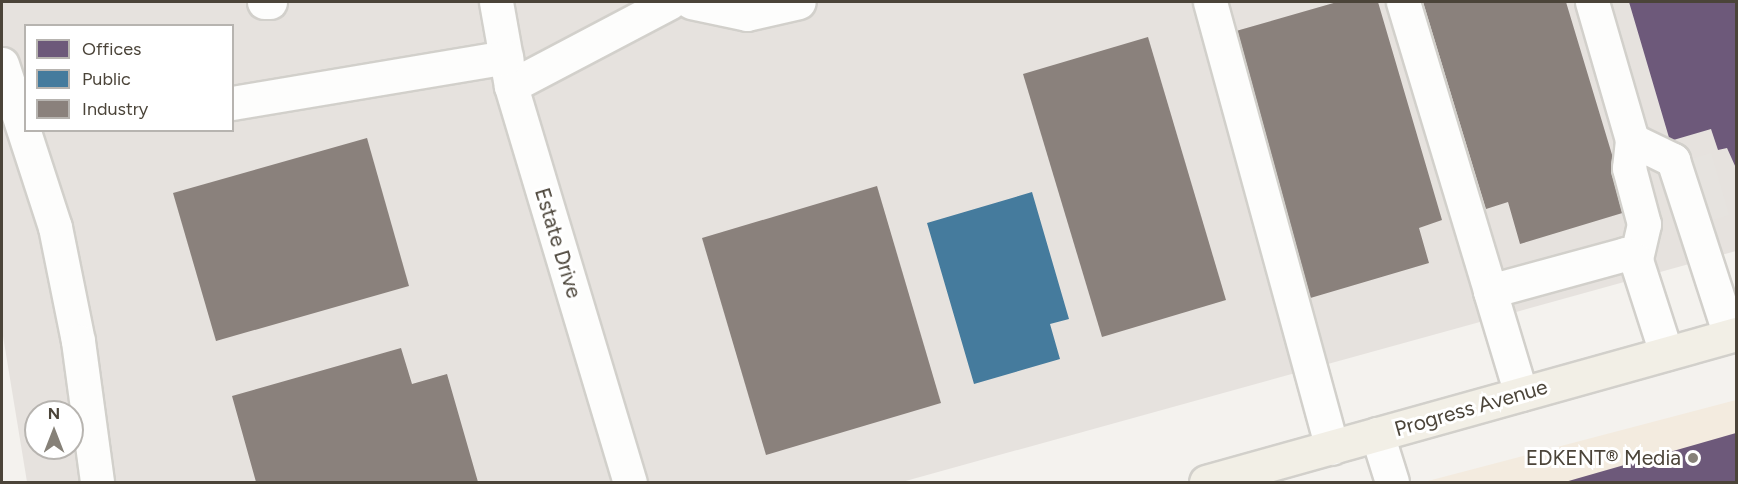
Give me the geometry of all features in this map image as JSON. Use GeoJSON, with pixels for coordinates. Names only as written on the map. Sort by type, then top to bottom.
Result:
{"type":"FeatureCollection","features":[{"type":"Feature","properties":{"kind":"main road","name":"Progress Avenue"},"geometry":{"type":"LineString","coordinates":[[1206,483],[1263,475],[1332,448],[1377,434],[1733,334]]}},
{"type":"Feature","properties":{"kind":"street"},"geometry":{"type":"LineString","coordinates":[[264,2],[270,2]]}},
{"type":"Feature","properties":{"kind":"street","name":"Estate Drive"},"geometry":{"type":"LineString","coordinates":[[496,2],[508,72],[630,483]]}},
{"type":"Feature","properties":{"kind":"street"},"geometry":{"type":"LineString","coordinates":[[234,103],[508,72],[670,2]]}},
{"type":"Feature","properties":{"kind":"street"},"geometry":{"type":"LineString","coordinates":[[691,2],[747,14],[799,2]]}},
{"type":"Feature","properties":{"kind":"street"},"geometry":{"type":"LineString","coordinates":[[1210,2],[1332,448]]}},
{"type":"Feature","properties":{"kind":"street"},"geometry":{"type":"LineString","coordinates":[[1402,2],[1521,394]]}},
{"type":"Feature","properties":{"kind":"street"},"geometry":{"type":"LineString","coordinates":[[1592,2],[1632,140],[1629,168],[1644,224],[1636,260],[1666,353]]}},
{"type":"Feature","properties":{"kind":"street"},"geometry":{"type":"LineString","coordinates":[[2,64],[24,132]]}},
{"type":"Feature","properties":{"kind":"street"},"geometry":{"type":"LineString","coordinates":[[24,132],[55,227],[78,340],[97,483]]}},
{"type":"Feature","properties":{"kind":"street"},"geometry":{"type":"LineString","coordinates":[[1632,140],[1673,160],[1733,334]]}},
{"type":"Feature","properties":{"kind":"street"},"geometry":{"type":"LineString","coordinates":[[1490,291],[1625,254],[1636,260]]}},
{"type":"Feature","properties":{"kind":"street"},"geometry":{"type":"LineString","coordinates":[[1377,434],[1392,483]]}},
{"type":"Feature","properties":{"kind":"shaded area"},"geometry":{"type":"Polygon","coordinates":[[[2,2],[1736,2],[1736,251],[902,482],[27,482],[2,330],[2,2]]]}},
{"type":"Feature","properties":{"kind":"shaded area"},"geometry":{"type":"Polygon","coordinates":[[[1711,153],[1729,215],[1699,224],[1681,162],[1711,153]]]}},
{"type":"Feature","properties":{"kind":"shaded area"},"geometry":{"type":"Polygon","coordinates":[[[1736,400],[1736,482],[1424,482],[1736,400]]]}},
{"type":"Feature","properties":{"kind":"building: Offices"},"geometry":{"type":"Polygon","coordinates":[[[1629,2],[1736,2],[1736,168],[1727,148],[1718,150],[1711,129],[1670,141],[1629,2]]]}},
{"type":"Feature","properties":{"kind":"building: Offices","name":"EDKENT® Media"},"geometry":{"type":"Polygon","coordinates":[[[1736,433],[1736,482],[1565,482],[1736,433]]]}},
{"type":"Feature","properties":{"kind":"building: Public"},"geometry":{"type":"Polygon","coordinates":[[[1032,192],[1069,319],[1050,324],[1060,359],[974,384],[927,223],[1032,192]]]}},
{"type":"Feature","properties":{"kind":"building: Industry"},"geometry":{"type":"Polygon","coordinates":[[[1337,2],[1378,2],[1442,220],[1419,228],[1429,263],[1307,299],[1229,33],[1337,2]]]}},
{"type":"Feature","properties":{"kind":"building: Industry"},"geometry":{"type":"Polygon","coordinates":[[[1423,2],[1566,2],[1629,211],[1520,244],[1508,202],[1486,209],[1423,2]]]}},
{"type":"Feature","properties":{"kind":"building: Industry"},"geometry":{"type":"Polygon","coordinates":[[[1148,37],[1226,300],[1102,337],[1023,74],[1148,37]]]}},
{"type":"Feature","properties":{"kind":"building: Industry"},"geometry":{"type":"Polygon","coordinates":[[[367,138],[409,286],[216,341],[173,193],[367,138]]]}},
{"type":"Feature","properties":{"kind":"building: Industry"},"geometry":{"type":"Polygon","coordinates":[[[877,186],[941,403],[766,455],[702,238],[877,186]]]}},
{"type":"Feature","properties":{"kind":"building: Industry"},"geometry":{"type":"Polygon","coordinates":[[[401,348],[412,384],[447,374],[478,482],[256,482],[232,396],[401,348]]]}},
{"type":"Feature","properties":{"kind":"place","name":"EDKENT® Media"},"geometry":{"type":"Point","coordinates":[1693,458]}}]}
